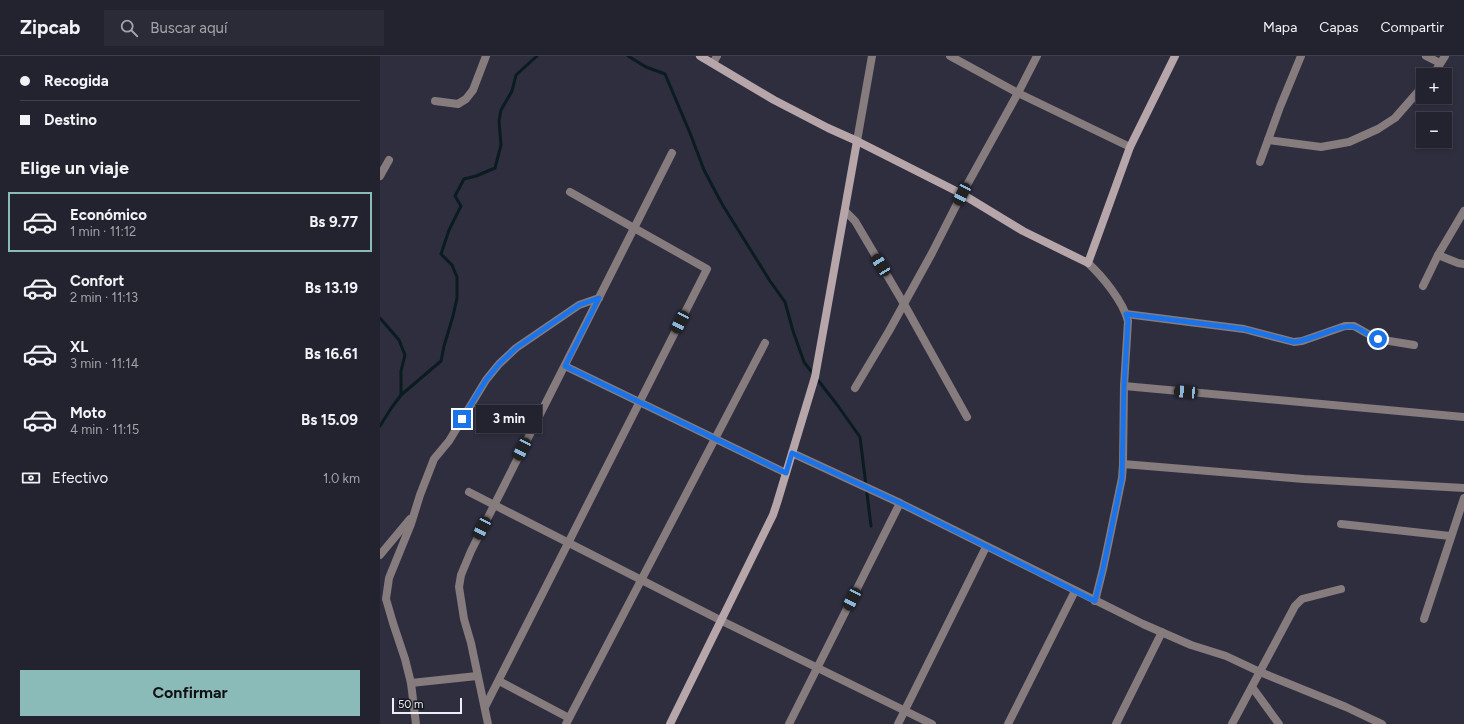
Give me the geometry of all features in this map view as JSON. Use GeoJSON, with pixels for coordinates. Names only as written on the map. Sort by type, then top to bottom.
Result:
{"type":"FeatureCollection","features":[{"type":"Feature","properties":{"kind":"street"},"geometry":{"type":"LineString","coordinates":[[435,101],[458,104],[466,99],[473,90],[486,56]]}},
{"type":"Feature","properties":{"kind":"street"},"geometry":{"type":"LineString","coordinates":[[700,56],[715,60],[774,100],[962,194],[1023,230],[1088,263],[1101,276],[1126,314],[1128,321],[1124,386],[1122,478],[1095,601]]}},
{"type":"Feature","properties":{"kind":"street"},"geometry":{"type":"LineString","coordinates":[[670,724],[773,515],[786,473],[815,377],[872,56]]}},
{"type":"Feature","properties":{"kind":"street"},"geometry":{"type":"LineString","coordinates":[[950,56],[1018,93],[1130,147]]}},
{"type":"Feature","properties":{"kind":"street"},"geometry":{"type":"LineString","coordinates":[[855,388],[904,304],[1037,56]]}},
{"type":"Feature","properties":{"kind":"street"},"geometry":{"type":"LineString","coordinates":[[1088,263],[1130,147],[1175,56]]}},
{"type":"Feature","properties":{"kind":"street"},"geometry":{"type":"LineString","coordinates":[[1260,162],[1301,56]]}},
{"type":"Feature","properties":{"kind":"street"},"geometry":{"type":"LineString","coordinates":[[1426,56],[1443,60]]}},
{"type":"Feature","properties":{"kind":"street"},"geometry":{"type":"LineString","coordinates":[[1268,140],[1321,147],[1349,142],[1378,129],[1395,118],[1416,94]]}},
{"type":"Feature","properties":{"kind":"street"},"geometry":{"type":"LineString","coordinates":[[488,724],[471,643],[464,619],[459,587],[461,575],[471,551],[672,152]]}},
{"type":"Feature","properties":{"kind":"street"},"geometry":{"type":"LineString","coordinates":[[380,176],[389,160]]}},
{"type":"Feature","properties":{"kind":"street"},"geometry":{"type":"LineString","coordinates":[[485,707],[707,269],[570,192]]}},
{"type":"Feature","properties":{"kind":"street"},"geometry":{"type":"LineString","coordinates":[[845,211],[855,221],[904,304],[966,418]]}},
{"type":"Feature","properties":{"kind":"street"},"geometry":{"type":"LineString","coordinates":[[1423,286],[1438,255],[1464,211]]}},
{"type":"Feature","properties":{"kind":"street"},"geometry":{"type":"LineString","coordinates":[[1438,255],[1464,264]]}},
{"type":"Feature","properties":{"kind":"street"},"geometry":{"type":"LineString","coordinates":[[416,724],[411,683],[386,599],[389,578],[414,516],[420,495],[434,459],[449,441],[486,380],[499,364],[516,348],[579,305],[599,298]]}},
{"type":"Feature","properties":{"kind":"street"},"geometry":{"type":"LineString","coordinates":[[1126,314],[1244,329],[1294,342],[1302,341],[1345,326],[1354,326],[1378,339],[1414,346]]}},
{"type":"Feature","properties":{"kind":"street"},"geometry":{"type":"LineString","coordinates":[[498,681],[568,721],[765,343]]}},
{"type":"Feature","properties":{"kind":"street"},"geometry":{"type":"LineString","coordinates":[[565,366],[786,473]]}},
{"type":"Feature","properties":{"kind":"street"},"geometry":{"type":"LineString","coordinates":[[1124,386],[1464,418]]}},
{"type":"Feature","properties":{"kind":"street"},"geometry":{"type":"LineString","coordinates":[[792,453],[900,503],[1095,601],[1162,632],[1191,645],[1226,656],[1382,724]]}},
{"type":"Feature","properties":{"kind":"street"},"geometry":{"type":"LineString","coordinates":[[1122,464],[1304,479],[1464,488]]}},
{"type":"Feature","properties":{"kind":"street"},"geometry":{"type":"LineString","coordinates":[[469,492],[932,724]]}},
{"type":"Feature","properties":{"kind":"street"},"geometry":{"type":"LineString","coordinates":[[1424,619],[1450,536],[1464,498]]}},
{"type":"Feature","properties":{"kind":"street"},"geometry":{"type":"LineString","coordinates":[[789,724],[900,503]]}},
{"type":"Feature","properties":{"kind":"street"},"geometry":{"type":"LineString","coordinates":[[380,556],[414,516]]}},
{"type":"Feature","properties":{"kind":"street"},"geometry":{"type":"LineString","coordinates":[[1341,524],[1450,536]]}},
{"type":"Feature","properties":{"kind":"street"},"geometry":{"type":"LineString","coordinates":[[898,724],[986,547]]}},
{"type":"Feature","properties":{"kind":"street"},"geometry":{"type":"LineString","coordinates":[[1232,724],[1295,606],[1302,599],[1341,588]]}},
{"type":"Feature","properties":{"kind":"street"},"geometry":{"type":"LineString","coordinates":[[1008,724],[1075,591]]}},
{"type":"Feature","properties":{"kind":"street"},"geometry":{"type":"LineString","coordinates":[[1116,724],[1162,632]]}},
{"type":"Feature","properties":{"kind":"street"},"geometry":{"type":"LineString","coordinates":[[411,683],[477,676]]}},
{"type":"Feature","properties":{"kind":"street"},"geometry":{"type":"LineString","coordinates":[[1252,687],[1279,724]]}},
{"type":"Feature","properties":{"kind":"waterway"},"geometry":{"type":"LineString","coordinates":[[380,426],[401,395],[441,361],[457,298],[457,277],[452,265],[441,254],[449,230],[461,206],[455,196],[464,179],[495,168],[501,145],[499,121],[501,110],[512,91],[516,75],[537,56]]}},
{"type":"Feature","properties":{"kind":"waterway"},"geometry":{"type":"LineString","coordinates":[[628,56],[646,67],[665,74],[704,170],[722,204],[770,281],[785,302],[804,362],[860,437],[871,526]]}},
{"type":"Feature","properties":{"kind":"waterway"},"geometry":{"type":"LineString","coordinates":[[380,318],[399,340],[405,355],[401,371],[401,395]]}},
{"type":"Feature","properties":{"kind":"route"},"geometry":{"type":"LineString","coordinates":[[462,419],[486,380],[499,364],[516,348],[579,305],[599,298],[565,366],[786,473],[792,453],[900,503],[1095,601],[1122,478],[1125,349],[1128,321],[1126,314],[1258,331],[1294,342],[1302,341],[1345,326],[1354,326],[1371,337],[1378,339]]}}]}
